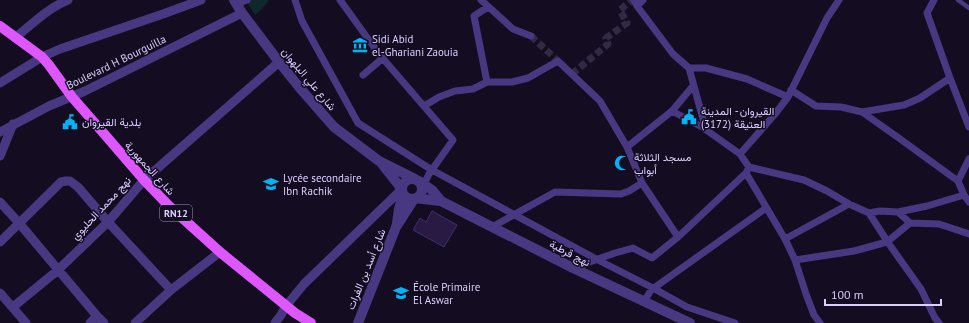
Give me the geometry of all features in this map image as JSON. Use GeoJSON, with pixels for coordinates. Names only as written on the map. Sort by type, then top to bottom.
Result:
{"type":"FeatureCollection","features":[{"type":"Feature","properties":{"kind":"main road","name":"شارع الجمهورية"},"geometry":{"type":"LineString","coordinates":[[0,26],[42,57],[72,97],[144,180],[169,206],[220,252],[286,306],[297,318],[311,323]]}},
{"type":"Feature","properties":{"kind":"street"},"geometry":{"type":"LineString","coordinates":[[15,38],[48,11],[60,3],[68,0]]}},
{"type":"Feature","properties":{"kind":"street"},"geometry":{"type":"LineString","coordinates":[[1,82],[60,48],[201,0]]}},
{"type":"Feature","properties":{"kind":"street"},"geometry":{"type":"LineString","coordinates":[[238,6],[247,0]]}},
{"type":"Feature","properties":{"kind":"street"},"geometry":{"type":"LineString","coordinates":[[295,0],[302,21],[358,124],[432,170],[687,307],[735,323]]}},
{"type":"Feature","properties":{"kind":"street"},"geometry":{"type":"LineString","coordinates":[[340,0],[383,58],[453,140],[432,170],[419,181]]}},
{"type":"Feature","properties":{"kind":"street"},"geometry":{"type":"LineString","coordinates":[[481,0],[513,29],[531,36]]}},
{"type":"Feature","properties":{"kind":"street"},"geometry":{"type":"LineString","coordinates":[[643,0],[635,3],[673,54],[688,68],[706,130]]}},
{"type":"Feature","properties":{"kind":"street"},"geometry":{"type":"LineString","coordinates":[[740,154],[788,97],[827,18],[839,0]]}},
{"type":"Feature","properties":{"kind":"street"},"geometry":{"type":"LineString","coordinates":[[934,0],[927,13],[969,127]]}},
{"type":"Feature","properties":{"kind":"street","name":"شارع علي البلهوان"},"geometry":{"type":"LineString","coordinates":[[238,6],[279,62],[334,127],[379,161]]}},
{"type":"Feature","properties":{"kind":"street","name":"Boulevard H Bourguilla"},"geometry":{"type":"LineString","coordinates":[[0,132],[12,124],[49,106],[72,97],[238,6]]}},
{"type":"Feature","properties":{"kind":"street"},"geometry":{"type":"LineString","coordinates":[[487,82],[474,16],[488,7]]}},
{"type":"Feature","properties":{"kind":"street"},"geometry":{"type":"LineString","coordinates":[[363,75],[383,58]]}},
{"type":"Feature","properties":{"kind":"street"},"geometry":{"type":"LineString","coordinates":[[424,106],[438,97],[455,90],[473,89],[487,82],[512,82],[528,78],[558,61],[600,101],[627,147],[642,183],[678,237]]}},
{"type":"Feature","properties":{"kind":"street","name":"نهج محمد الحليوي"},"geometry":{"type":"LineString","coordinates":[[13,307],[58,270],[108,222],[144,180],[279,62]]}},
{"type":"Feature","properties":{"kind":"street"},"geometry":{"type":"LineString","coordinates":[[688,68],[706,68],[747,79],[788,97]]}},
{"type":"Feature","properties":{"kind":"street"},"geometry":{"type":"LineString","coordinates":[[862,112],[904,105],[920,98],[950,78]]}},
{"type":"Feature","properties":{"kind":"street"},"geometry":{"type":"LineString","coordinates":[[627,147],[672,111],[694,86]]}},
{"type":"Feature","properties":{"kind":"street"},"geometry":{"type":"LineString","coordinates":[[748,170],[804,180],[827,191],[848,204],[869,213],[880,211],[898,212],[967,199],[958,181],[862,112],[841,107],[816,106],[791,90]]}},
{"type":"Feature","properties":{"kind":"street"},"geometry":{"type":"LineString","coordinates":[[672,111],[706,130],[740,154],[766,208],[785,239],[795,260],[814,315],[820,323]]}},
{"type":"Feature","properties":{"kind":"street"},"geometry":{"type":"LineString","coordinates":[[0,156],[12,124]]}},
{"type":"Feature","properties":{"kind":"street"},"geometry":{"type":"LineString","coordinates":[[958,181],[969,159]]}},
{"type":"Feature","properties":{"kind":"street"},"geometry":{"type":"LineString","coordinates":[[379,161],[419,181],[432,190],[442,201]]}},
{"type":"Feature","properties":{"kind":"street"},"geometry":{"type":"LineString","coordinates":[[379,161],[406,197],[410,199],[442,201]]}},
{"type":"Feature","properties":{"kind":"street"},"geometry":{"type":"LineString","coordinates":[[573,268],[633,248],[652,258],[678,237],[748,170]]}},
{"type":"Feature","properties":{"kind":"street"},"geometry":{"type":"LineString","coordinates":[[396,226],[402,184],[408,179],[419,181]]}},
{"type":"Feature","properties":{"kind":"street"},"geometry":{"type":"LineString","coordinates":[[0,242],[61,182],[70,181],[78,187],[171,290]]}},
{"type":"Feature","properties":{"kind":"street"},"geometry":{"type":"LineString","coordinates":[[396,226],[415,199],[422,192],[419,181]]}},
{"type":"Feature","properties":{"kind":"street"},"geometry":{"type":"LineString","coordinates":[[492,227],[555,192],[621,194],[642,183]]}},
{"type":"Feature","properties":{"kind":"street"},"geometry":{"type":"LineString","coordinates":[[275,323],[286,306],[304,284],[402,191]]}},
{"type":"Feature","properties":{"kind":"street","name":"نهج قرطبة"},"geometry":{"type":"LineString","coordinates":[[442,201],[573,268],[690,323]]}},
{"type":"Feature","properties":{"kind":"street"},"geometry":{"type":"LineString","coordinates":[[0,202],[100,320],[90,323]]}},
{"type":"Feature","properties":{"kind":"street"},"geometry":{"type":"LineString","coordinates":[[785,239],[848,204]]}},
{"type":"Feature","properties":{"kind":"street"},"geometry":{"type":"LineString","coordinates":[[644,302],[653,288],[766,208]]}},
{"type":"Feature","properties":{"kind":"street"},"geometry":{"type":"LineString","coordinates":[[898,212],[910,223],[939,224],[969,234]]}},
{"type":"Feature","properties":{"kind":"street"},"geometry":{"type":"LineString","coordinates":[[869,213],[921,289],[939,323]]}},
{"type":"Feature","properties":{"kind":"street"},"geometry":{"type":"LineString","coordinates":[[795,260],[854,251],[888,242],[910,223]]}},
{"type":"Feature","properties":{"kind":"street","name":"شارع أسد بن الفرات"},"geometry":{"type":"LineString","coordinates":[[358,322],[396,226]]}},
{"type":"Feature","properties":{"kind":"street"},"geometry":{"type":"LineString","coordinates":[[134,323],[171,290],[220,252]]}},
{"type":"Feature","properties":{"kind":"street"},"geometry":{"type":"LineString","coordinates":[[0,293],[26,323]]}},
{"type":"Feature","properties":{"kind":"lane"},"geometry":{"type":"LineString","coordinates":[[958,0],[969,8]]}},
{"type":"Feature","properties":{"kind":"green space"},"geometry":{"type":"Polygon","coordinates":[[[246,0],[269,0],[255,15],[246,0]]]}},
{"type":"Feature","properties":{"kind":"building"},"geometry":{"type":"Polygon","coordinates":[[[432,211],[457,225],[444,247],[413,230],[420,218],[426,222],[432,211]]]}},
{"type":"Feature","properties":{"kind":"tunnel"},"geometry":{"type":"LineString","coordinates":[[572,74],[608,44],[606,38],[627,23],[620,10],[632,0]]}},
{"type":"Feature","properties":{"kind":"tunnel"},"geometry":{"type":"LineString","coordinates":[[531,36],[558,61]]}},
{"type":"Feature","properties":{"kind":"place","name":"Sidi Abid el-Ghariani Zaouia"},"geometry":{"type":"Point","coordinates":[360,45]}},
{"type":"Feature","properties":{"kind":"place","name":"القيروان - المدينة العتيقة (3172)"},"geometry":{"type":"Point","coordinates":[689,117]}},
{"type":"Feature","properties":{"kind":"place","name":"بلدية القيروان"},"geometry":{"type":"Point","coordinates":[70,122]}},
{"type":"Feature","properties":{"kind":"place","name":"مسجد الثلاثة أبواب"},"geometry":{"type":"Point","coordinates":[622,163]}},
{"type":"Feature","properties":{"kind":"place","name":"Lycée secondaire Ibn Rachik"},"geometry":{"type":"Point","coordinates":[271,184]}},
{"type":"Feature","properties":{"kind":"place","name":"École Primaire El Aswar"},"geometry":{"type":"Point","coordinates":[401,293]}}]}
